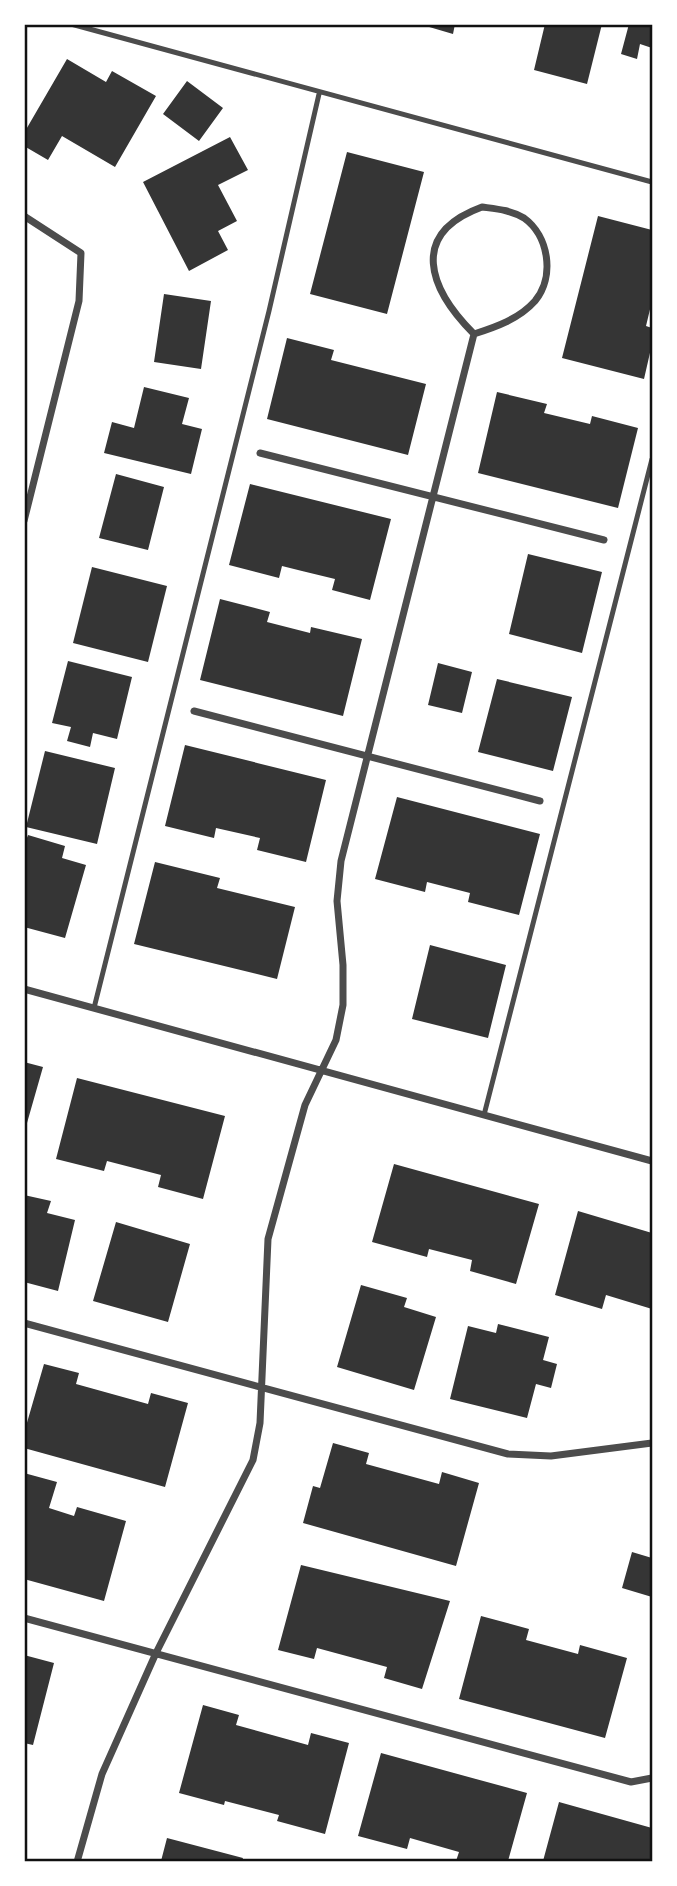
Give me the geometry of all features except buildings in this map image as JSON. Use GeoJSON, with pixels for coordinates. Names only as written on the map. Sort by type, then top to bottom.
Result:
{"type":"FeatureCollection","features":[{"type":"Feature","properties":{"kind":"street"},"geometry":{"type":"LineString","coordinates":[[482,207],[504,209],[525,219],[540,236],[547,257],[546,280],[536,300],[519,315],[498,327],[474,334],[440,294],[433,272],[434,250],[443,230],[461,215],[482,207]]}},
{"type":"Feature","properties":{"kind":"street"},"geometry":{"type":"LineString","coordinates":[[24,216],[81,253],[79,302],[24,521]]}},
{"type":"Feature","properties":{"kind":"street"},"geometry":{"type":"LineString","coordinates":[[77,1861],[102,1773],[156,1653],[253,1460],[260,1423],[268,1239],[305,1105],[336,1040],[343,1005],[343,965],[337,901],[341,861],[474,334]]}},
{"type":"Feature","properties":{"kind":"street"},"geometry":{"type":"LineString","coordinates":[[260,453],[604,540]]}},
{"type":"Feature","properties":{"kind":"street"},"geometry":{"type":"LineString","coordinates":[[194,711],[540,801]]}},
{"type":"Feature","properties":{"kind":"street"},"geometry":{"type":"LineString","coordinates":[[24,989],[653,1161]]}},
{"type":"Feature","properties":{"kind":"street"},"geometry":{"type":"LineString","coordinates":[[24,1322],[508,1454],[551,1455],[653,1443]]}},
{"type":"Feature","properties":{"kind":"street"},"geometry":{"type":"LineString","coordinates":[[24,1618],[631,1782],[653,1778]]}},
{"type":"Feature","properties":{"kind":"lane"},"geometry":{"type":"LineString","coordinates":[[71,24],[319,94],[653,183]]}},
{"type":"Feature","properties":{"kind":"lane"},"geometry":{"type":"LineString","coordinates":[[94,1009],[262,338],[319,94]]}},
{"type":"Feature","properties":{"kind":"lane"},"geometry":{"type":"LineString","coordinates":[[484,1115],[653,460]]}}]}
